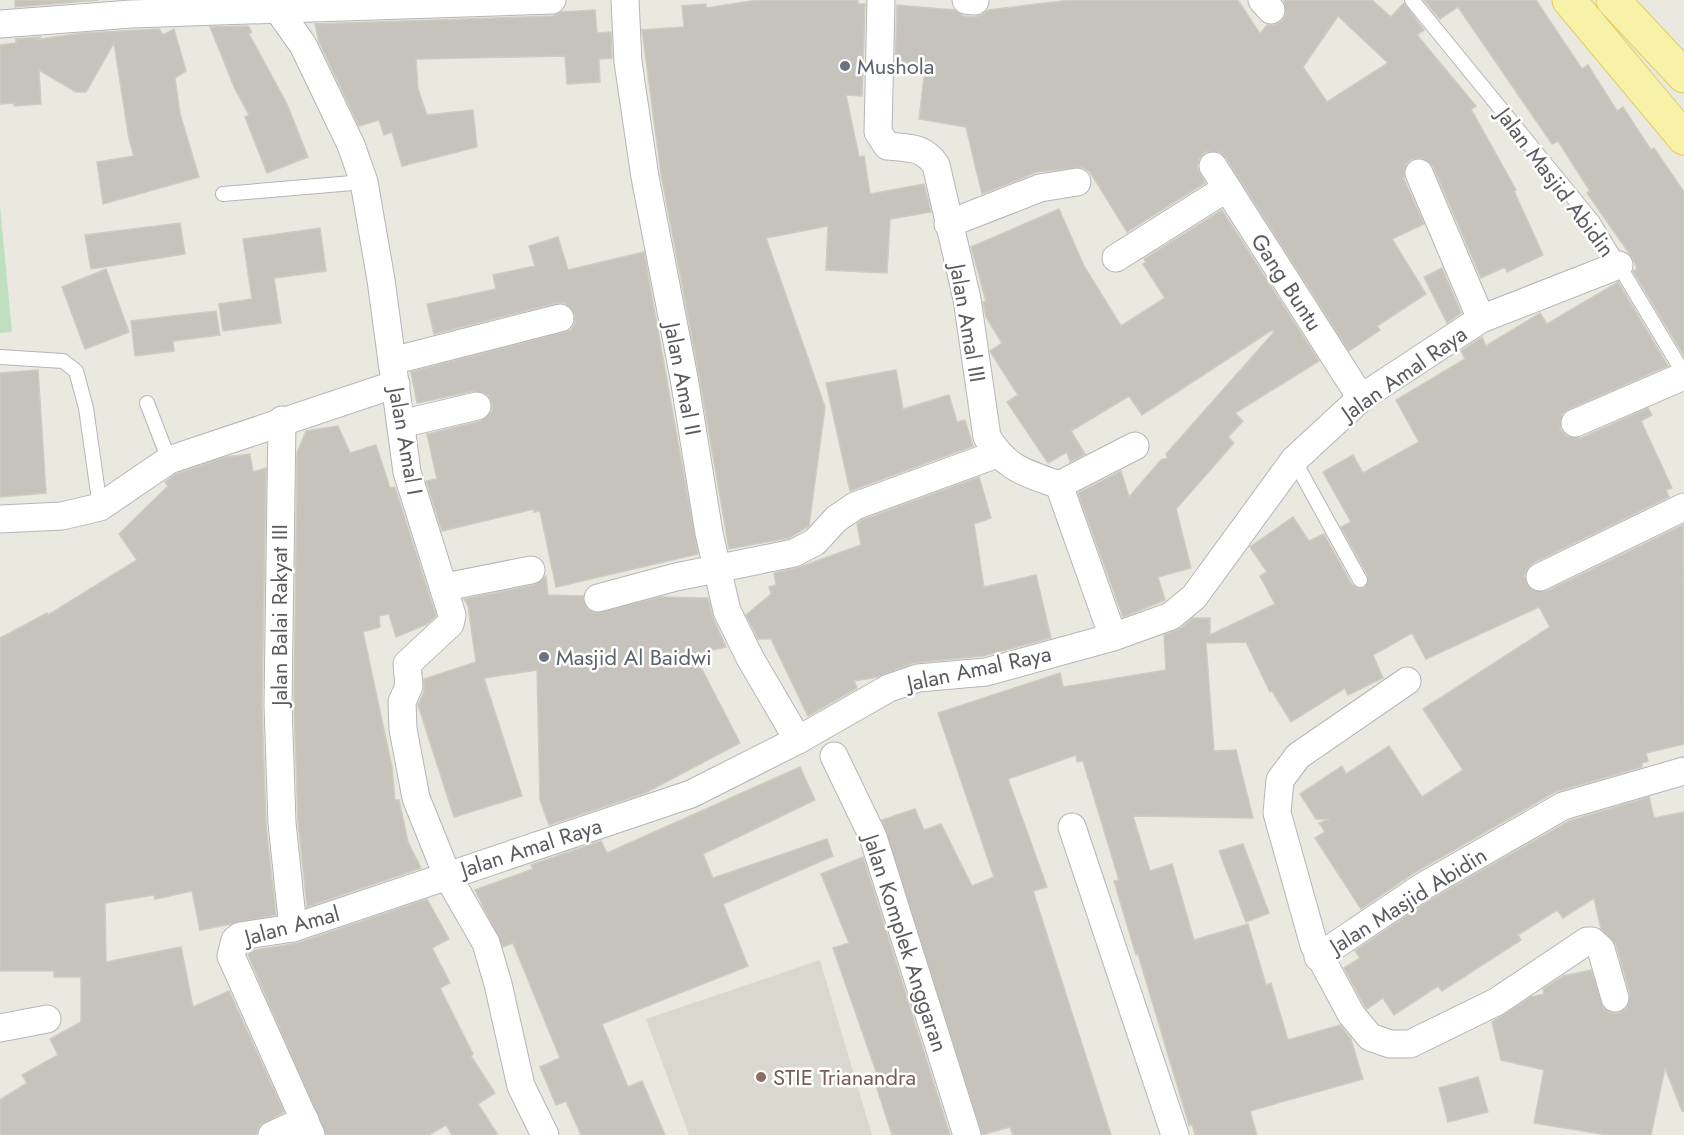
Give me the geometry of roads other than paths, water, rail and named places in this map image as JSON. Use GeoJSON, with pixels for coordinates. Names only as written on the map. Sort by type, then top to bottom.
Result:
{"type":"FeatureCollection","features":[{"type":"Feature","properties":{"kind":"main road"},"geometry":{"type":"LineString","coordinates":[[1569,0],[1684,138]]}},
{"type":"Feature","properties":{"kind":"main road"},"geometry":{"type":"LineString","coordinates":[[1613,0],[1684,76]]}},
{"type":"Feature","properties":{"kind":"street"},"geometry":{"type":"LineString","coordinates":[[0,24],[275,4],[552,0]]}},
{"type":"Feature","properties":{"kind":"street","name":"Jalan Amal II"},"geometry":{"type":"LineString","coordinates":[[625,0],[628,62],[645,177],[684,378],[709,533],[728,611],[750,658],[798,740]]}},
{"type":"Feature","properties":{"kind":"street","name":"Jalan Amal III"},"geometry":{"type":"LineString","coordinates":[[880,0],[878,132],[887,146],[919,149],[931,157],[936,165],[967,299],[987,437],[997,454]]}},
{"type":"Feature","properties":{"kind":"street","name":"Jalan Amal I"},"geometry":{"type":"LineString","coordinates":[[275,4],[303,45],[351,145],[364,182],[394,372],[407,472],[452,615],[450,624],[407,664],[409,686],[402,702],[403,729],[416,798],[447,875]]}},
{"type":"Feature","properties":{"kind":"street"},"geometry":{"type":"LineString","coordinates":[[1419,173],[1481,319]]}},
{"type":"Feature","properties":{"kind":"street","name":"Gang Buntu"},"geometry":{"type":"LineString","coordinates":[[1116,258],[1220,177],[1361,398]]}},
{"type":"Feature","properties":{"kind":"street"},"geometry":{"type":"LineString","coordinates":[[948,224],[1040,188],[1077,182]]}},
{"type":"Feature","properties":{"kind":"street","name":"Jalan Amal Raya"},"geometry":{"type":"LineString","coordinates":[[545,1135],[521,1086],[498,984],[486,943],[447,875],[691,794],[798,740],[889,688],[918,678],[986,672],[1113,637],[1171,616],[1186,606],[1294,460],[1361,398],[1481,319],[1619,265]]}},
{"type":"Feature","properties":{"kind":"street"},"geometry":{"type":"LineString","coordinates":[[0,519],[62,516],[100,507],[169,460],[282,420],[394,372],[560,318]]}},
{"type":"Feature","properties":{"kind":"street"},"geometry":{"type":"LineString","coordinates":[[1575,423],[1684,375]]}},
{"type":"Feature","properties":{"kind":"street"},"geometry":{"type":"LineString","coordinates":[[401,424],[477,406]]}},
{"type":"Feature","properties":{"kind":"street","name":"Jalan Balai Rakyat III"},"geometry":{"type":"LineString","coordinates":[[282,420],[278,705],[282,823],[293,928]]}},
{"type":"Feature","properties":{"kind":"street"},"geometry":{"type":"LineString","coordinates":[[598,598],[676,577],[718,571],[794,553],[815,542],[836,519],[855,506],[997,454],[1013,467],[1059,485],[1135,446]]}},
{"type":"Feature","properties":{"kind":"street"},"geometry":{"type":"LineString","coordinates":[[1059,485],[1113,637]]}},
{"type":"Feature","properties":{"kind":"street"},"geometry":{"type":"LineString","coordinates":[[1540,578],[1684,507]]}},
{"type":"Feature","properties":{"kind":"street"},"geometry":{"type":"LineString","coordinates":[[445,587],[531,570]]}},
{"type":"Feature","properties":{"kind":"street","name":"Jalan Masjid Abidin"},"geometry":{"type":"LineString","coordinates":[[1407,681],[1298,756],[1280,780],[1277,813],[1318,957],[1422,887],[1563,806],[1684,771]]}},
{"type":"Feature","properties":{"kind":"street","name":"Jalan Komplek Anggaran"},"geometry":{"type":"LineString","coordinates":[[834,756],[873,837],[967,1135]]}},
{"type":"Feature","properties":{"kind":"street"},"geometry":{"type":"LineString","coordinates":[[1072,827],[1175,1135]]}},
{"type":"Feature","properties":{"kind":"street","name":"Jalan Amal"},"geometry":{"type":"LineString","coordinates":[[308,1128],[231,956],[234,940],[240,936],[293,928],[447,875]]}},
{"type":"Feature","properties":{"kind":"street"},"geometry":{"type":"LineString","coordinates":[[1318,957],[1351,1014],[1370,1037],[1390,1044],[1410,1044],[1496,1002],[1587,941],[1592,941],[1601,949],[1616,998]]}},
{"type":"Feature","properties":{"kind":"street"},"geometry":{"type":"LineString","coordinates":[[0,1028],[47,1019]]}},
{"type":"Feature","properties":{"kind":"street"},"geometry":{"type":"LineString","coordinates":[[272,1135],[308,1128]]}},
{"type":"Feature","properties":{"kind":"lane","name":"Jalan Masjid Abidin"},"geometry":{"type":"LineString","coordinates":[[1412,0],[1593,222],[1684,375]]}},
{"type":"Feature","properties":{"kind":"lane"},"geometry":{"type":"LineString","coordinates":[[223,194],[364,182]]}},
{"type":"Feature","properties":{"kind":"lane"},"geometry":{"type":"LineString","coordinates":[[0,357],[63,361],[76,371],[86,408],[100,507]]}},
{"type":"Feature","properties":{"kind":"lane"},"geometry":{"type":"LineString","coordinates":[[147,403],[169,460]]}},
{"type":"Feature","properties":{"kind":"lane"},"geometry":{"type":"LineString","coordinates":[[1294,460],[1360,580]]}},
{"type":"Feature","properties":{"kind":"place","name":"Mushola"},"geometry":{"type":"Point","coordinates":[845,66]}},
{"type":"Feature","properties":{"kind":"place","name":"Masjid Al Baidwi"},"geometry":{"type":"Point","coordinates":[544,657]}},
{"type":"Feature","properties":{"kind":"place","name":"STIE Trianandra"},"geometry":{"type":"Point","coordinates":[761,1077]}}]}
